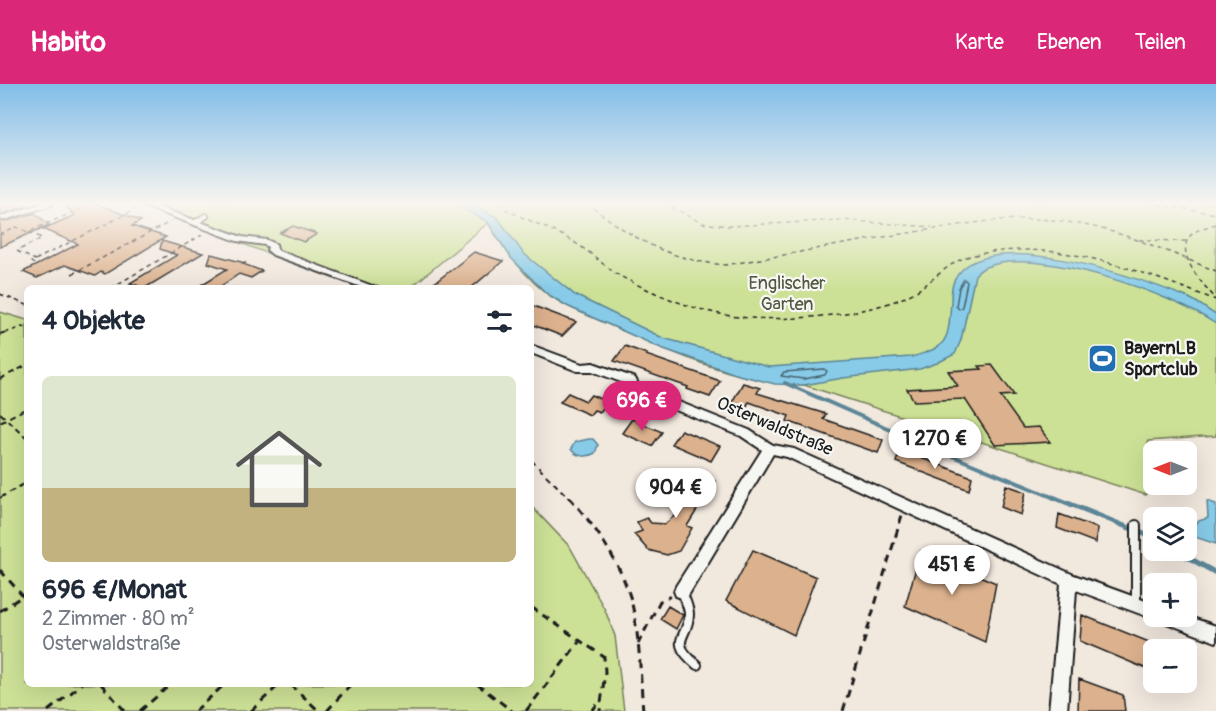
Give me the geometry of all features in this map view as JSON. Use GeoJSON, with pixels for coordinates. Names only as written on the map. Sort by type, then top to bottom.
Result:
{"type":"FeatureCollection","features":[{"type":"Feature","properties":{"kind":"street"},"geometry":{"type":"LineString","coordinates":[[223,232],[246,241],[267,243],[273,246],[272,250],[276,253],[366,285]]}},
{"type":"Feature","properties":{"kind":"street","name":"Osterwaldstraße"},"geometry":{"type":"LineString","coordinates":[[534,350],[581,368],[593,367],[631,381],[634,389],[745,434],[770,448],[789,453],[1069,580],[1143,608]]}},
{"type":"Feature","properties":{"kind":"street"},"geometry":{"type":"LineString","coordinates":[[682,591],[770,448]]}},
{"type":"Feature","properties":{"kind":"street"},"geometry":{"type":"LineString","coordinates":[[1058,711],[1069,580]]}},
{"type":"Feature","properties":{"kind":"street"},"geometry":{"type":"LineString","coordinates":[[1197,627],[1216,634]]}},
{"type":"Feature","properties":{"kind":"lane"},"geometry":{"type":"LineString","coordinates":[[1136,525],[1136,606]]}},
{"type":"Feature","properties":{"kind":"lane"},"geometry":{"type":"LineString","coordinates":[[682,591],[689,615],[680,641],[685,655],[697,665]]}},
{"type":"Feature","properties":{"kind":"path"},"geometry":{"type":"LineString","coordinates":[[29,232],[42,238],[17,251],[34,262],[89,232]]}},
{"type":"Feature","properties":{"kind":"path"},"geometry":{"type":"LineString","coordinates":[[72,274],[151,232]]}},
{"type":"Feature","properties":{"kind":"path"},"geometry":{"type":"LineString","coordinates":[[116,285],[208,232]]}},
{"type":"Feature","properties":{"kind":"path"},"geometry":{"type":"LineString","coordinates":[[552,232],[579,245],[619,275],[688,307],[731,316],[781,320],[880,307],[910,295],[957,261],[974,255],[1030,250],[1094,257],[1140,271],[1216,300]]}},
{"type":"Feature","properties":{"kind":"path"},"geometry":{"type":"LineString","coordinates":[[628,232],[665,254],[694,263],[724,265],[909,232]]}},
{"type":"Feature","properties":{"kind":"path"},"geometry":{"type":"LineString","coordinates":[[1110,232],[1135,239],[1216,271]]}},
{"type":"Feature","properties":{"kind":"path"},"geometry":{"type":"LineString","coordinates":[[1135,239],[1186,241],[1196,232]]}},
{"type":"Feature","properties":{"kind":"path"},"geometry":{"type":"LineString","coordinates":[[1186,241],[1189,259],[1195,274],[1216,300]]}},
{"type":"Feature","properties":{"kind":"path"},"geometry":{"type":"LineString","coordinates":[[0,294],[24,304]]}},
{"type":"Feature","properties":{"kind":"path"},"geometry":{"type":"LineString","coordinates":[[0,334],[24,327]]}},
{"type":"Feature","properties":{"kind":"path"},"geometry":{"type":"LineString","coordinates":[[0,379],[24,367]]}},
{"type":"Feature","properties":{"kind":"path"},"geometry":{"type":"LineString","coordinates":[[0,422],[24,410]]}},
{"type":"Feature","properties":{"kind":"path"},"geometry":{"type":"LineString","coordinates":[[0,413],[24,435]]}},
{"type":"Feature","properties":{"kind":"path"},"geometry":{"type":"LineString","coordinates":[[534,462],[574,504],[600,539],[627,588],[638,644],[643,711]]}},
{"type":"Feature","properties":{"kind":"path"},"geometry":{"type":"LineString","coordinates":[[0,498],[24,484]]}},
{"type":"Feature","properties":{"kind":"path"},"geometry":{"type":"LineString","coordinates":[[843,711],[905,505]]}},
{"type":"Feature","properties":{"kind":"path"},"geometry":{"type":"LineString","coordinates":[[0,570],[22,596],[0,611]]}},
{"type":"Feature","properties":{"kind":"path"},"geometry":{"type":"LineString","coordinates":[[638,644],[660,601],[682,591]]}},
{"type":"Feature","properties":{"kind":"path"},"geometry":{"type":"LineString","coordinates":[[534,609],[604,657],[607,673],[599,702],[600,711]]}},
{"type":"Feature","properties":{"kind":"path"},"geometry":{"type":"LineString","coordinates":[[526,711],[580,640]]}},
{"type":"Feature","properties":{"kind":"path"},"geometry":{"type":"LineString","coordinates":[[48,711],[78,687]]}},
{"type":"Feature","properties":{"kind":"path"},"geometry":{"type":"LineString","coordinates":[[104,687],[125,711]]}},
{"type":"Feature","properties":{"kind":"path"},"geometry":{"type":"LineString","coordinates":[[140,711],[168,687]]}},
{"type":"Feature","properties":{"kind":"path"},"geometry":{"type":"LineString","coordinates":[[195,711],[222,687]]}},
{"type":"Feature","properties":{"kind":"path"},"geometry":{"type":"LineString","coordinates":[[251,711],[277,687]]}},
{"type":"Feature","properties":{"kind":"path"},"geometry":{"type":"LineString","coordinates":[[293,687],[318,711]]}},
{"type":"Feature","properties":{"kind":"path"},"geometry":{"type":"LineString","coordinates":[[327,711],[348,687]]}},
{"type":"Feature","properties":{"kind":"path"},"geometry":{"type":"LineString","coordinates":[[481,687],[512,711]]}},
{"type":"Feature","properties":{"kind":"path"},"geometry":{"type":"LineString","coordinates":[[592,711],[599,702]]}},
{"type":"Feature","properties":{"kind":"green space"},"geometry":{"type":"Polygon","coordinates":[[[211,232],[477,232],[414,285],[353,285],[211,232]]]}},
{"type":"Feature","properties":{"kind":"green space","name":"Englischer Garten"},"geometry":{"type":"Polygon","coordinates":[[[494,232],[1216,232],[1216,436],[1143,441],[1143,494],[804,385],[754,379],[706,365],[562,303],[546,293],[514,261],[494,232]]]}},
{"type":"Feature","properties":{"kind":"green space"},"geometry":{"type":"Polygon","coordinates":[[[0,312],[24,319],[24,687],[534,687],[534,509],[570,547],[605,610],[615,636],[624,711],[0,711],[0,312]]]}},
{"type":"Feature","properties":{"kind":"water"},"geometry":{"type":"Polygon","coordinates":[[[495,232],[508,232],[523,253],[575,295],[663,338],[769,367],[911,357],[933,349],[945,340],[955,279],[972,263],[998,255],[1030,255],[1066,260],[1138,279],[1192,300],[1216,315],[1216,324],[1169,299],[1104,276],[1038,263],[1009,262],[986,267],[975,275],[961,340],[955,354],[920,369],[804,385],[775,384],[739,375],[661,348],[567,306],[546,293],[511,258],[495,232]]]}},
{"type":"Feature","properties":{"kind":"water"},"geometry":{"type":"Polygon","coordinates":[[[593,439],[598,445],[595,453],[582,456],[571,449],[575,442],[593,439]]]}},
{"type":"Feature","properties":{"kind":"water"},"geometry":{"type":"Polygon","coordinates":[[[1207,501],[1216,504],[1216,544],[1197,538],[1197,523],[1208,518],[1207,501]]]}},
{"type":"Feature","properties":{"kind":"building"},"geometry":{"type":"Polygon","coordinates":[[[0,232],[33,232],[0,247],[0,232]]]}},
{"type":"Feature","properties":{"kind":"building"},"geometry":{"type":"Polygon","coordinates":[[[51,232],[151,232],[166,237],[105,274],[101,272],[95,276],[65,265],[37,278],[23,272],[78,244],[51,232]]]}},
{"type":"Feature","properties":{"kind":"building"},"geometry":{"type":"Polygon","coordinates":[[[312,232],[317,234],[304,242],[280,233],[312,232]]]}},
{"type":"Feature","properties":{"kind":"building"},"geometry":{"type":"Polygon","coordinates":[[[162,241],[203,253],[150,285],[130,283],[177,255],[160,249],[162,241]]]}},
{"type":"Feature","properties":{"kind":"building"},"geometry":{"type":"Polygon","coordinates":[[[474,252],[503,261],[475,285],[432,285],[474,252]]]}},
{"type":"Feature","properties":{"kind":"building"},"geometry":{"type":"Polygon","coordinates":[[[211,254],[245,263],[243,264],[262,271],[251,278],[239,274],[222,285],[201,285],[227,269],[208,263],[211,254]]]}},
{"type":"Feature","properties":{"kind":"building"},"geometry":{"type":"Polygon","coordinates":[[[534,306],[576,322],[562,336],[534,325],[534,306]]]}},
{"type":"Feature","properties":{"kind":"building"},"geometry":{"type":"Polygon","coordinates":[[[625,346],[720,381],[710,397],[687,389],[688,387],[614,361],[625,346]]]}},
{"type":"Feature","properties":{"kind":"building"},"geometry":{"type":"Polygon","coordinates":[[[992,365],[1014,395],[1000,396],[1023,428],[1039,427],[1050,442],[995,445],[965,399],[914,401],[907,389],[958,386],[948,371],[982,369],[979,366],[992,365]]]}},
{"type":"Feature","properties":{"kind":"building"},"geometry":{"type":"Polygon","coordinates":[[[743,383],[760,388],[757,393],[826,414],[823,419],[883,440],[878,453],[787,421],[789,416],[749,402],[746,407],[732,402],[743,383]]]}},
{"type":"Feature","properties":{"kind":"building"},"geometry":{"type":"Polygon","coordinates":[[[568,393],[586,401],[591,395],[608,402],[600,412],[594,410],[590,415],[560,402],[568,393]]]}},
{"type":"Feature","properties":{"kind":"building"},"geometry":{"type":"Polygon","coordinates":[[[632,419],[662,432],[652,446],[622,433],[632,419]]]}},
{"type":"Feature","properties":{"kind":"building"},"geometry":{"type":"Polygon","coordinates":[[[681,430],[720,446],[711,461],[671,444],[681,430]]]}},
{"type":"Feature","properties":{"kind":"building"},"geometry":{"type":"Polygon","coordinates":[[[900,450],[972,477],[969,490],[896,462],[900,450]]]}},
{"type":"Feature","properties":{"kind":"building"},"geometry":{"type":"Polygon","coordinates":[[[694,471],[715,481],[687,526],[692,528],[679,551],[667,555],[648,550],[634,534],[642,531],[637,522],[647,518],[651,523],[665,524],[681,510],[672,506],[694,471]]]}},
{"type":"Feature","properties":{"kind":"building"},"geometry":{"type":"Polygon","coordinates":[[[1006,485],[1026,492],[1021,515],[1001,507],[1006,485]]]}},
{"type":"Feature","properties":{"kind":"building"},"geometry":{"type":"Polygon","coordinates":[[[1059,514],[1097,528],[1096,543],[1057,528],[1059,514]]]}},
{"type":"Feature","properties":{"kind":"building"},"geometry":{"type":"Polygon","coordinates":[[[753,550],[816,577],[794,635],[726,601],[753,550]]]}},
{"type":"Feature","properties":{"kind":"building"},"geometry":{"type":"Polygon","coordinates":[[[921,551],[996,583],[985,642],[905,606],[921,551]]]}},
{"type":"Feature","properties":{"kind":"building"},"geometry":{"type":"Polygon","coordinates":[[[668,606],[683,615],[676,629],[660,619],[668,606]]]}},
{"type":"Feature","properties":{"kind":"building"},"geometry":{"type":"Polygon","coordinates":[[[1082,615],[1143,640],[1143,667],[1080,641],[1082,615]]]}},
{"type":"Feature","properties":{"kind":"building"},"geometry":{"type":"Polygon","coordinates":[[[1079,679],[1123,695],[1125,711],[1078,711],[1079,679]]]}},
{"type":"Feature","properties":{"kind":"waterway"},"geometry":{"type":"LineString","coordinates":[[785,383],[928,446],[1057,499]]}},
{"type":"Feature","properties":{"kind":"waterway"},"geometry":{"type":"LineString","coordinates":[[1053,497],[1143,534]]}},
{"type":"Feature","properties":{"kind":"waterway"},"geometry":{"type":"LineString","coordinates":[[1195,561],[1216,573]]}},
{"type":"Feature","properties":{"kind":"place","name":"BayernLB Sportclub"},"geometry":{"type":"Point","coordinates":[1103,358]}}]}
